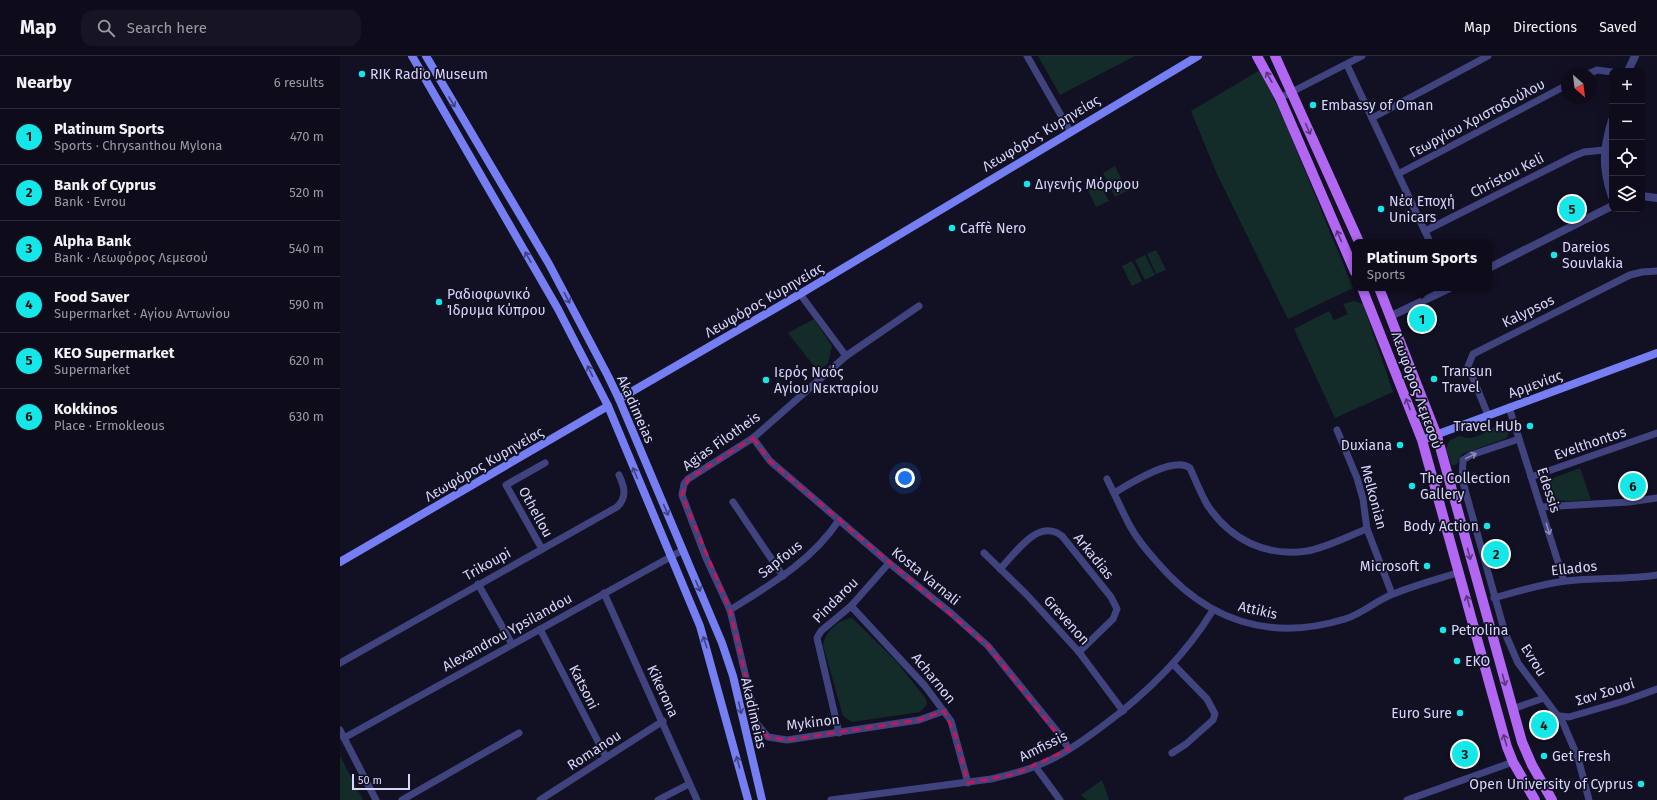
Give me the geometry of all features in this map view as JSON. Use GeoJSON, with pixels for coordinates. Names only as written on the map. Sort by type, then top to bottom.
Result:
{"type":"FeatureCollection","features":[{"type":"Feature","properties":{"kind":"main road","name":"Akadimeias"},"geometry":{"type":"LineString","coordinates":[[412,56],[558,309],[608,406],[707,647],[748,800]]}},
{"type":"Feature","properties":{"kind":"main road","name":"Akadimeias"},"geometry":{"type":"LineString","coordinates":[[426,56],[549,264],[619,399],[722,643],[732,676],[762,800]]}},
{"type":"Feature","properties":{"kind":"main road","name":"Λεωφόρος Κυρηνείας"},"geometry":{"type":"LineString","coordinates":[[619,399],[800,294],[1070,131],[1198,56]]}},
{"type":"Feature","properties":{"kind":"main road"},"geometry":{"type":"LineString","coordinates":[[1257,56],[1280,98],[1352,265]]}},
{"type":"Feature","properties":{"kind":"main road"},"geometry":{"type":"LineString","coordinates":[[1275,56],[1358,239]]}},
{"type":"Feature","properties":{"kind":"main road","name":"Λεωφόρος Λεμεσού"},"geometry":{"type":"LineString","coordinates":[[1363,291],[1422,440],[1460,572],[1491,691],[1513,762],[1535,800]]}},
{"type":"Feature","properties":{"kind":"main road","name":"Λεωφόρος Λεμεσού"},"geometry":{"type":"LineString","coordinates":[[1380,291],[1436,436],[1522,742],[1532,765],[1552,800]]}},
{"type":"Feature","properties":{"kind":"main road","name":"Αρμενίας"},"geometry":{"type":"LineString","coordinates":[[1422,440],[1657,353]]}},
{"type":"Feature","properties":{"kind":"main road","name":"Λεωφόρος Κυρηνείας"},"geometry":{"type":"LineString","coordinates":[[340,562],[608,406]]}},
{"type":"Feature","properties":{"kind":"street"},"geometry":{"type":"LineString","coordinates":[[1028,56],[1070,131]]}},
{"type":"Feature","properties":{"kind":"street"},"geometry":{"type":"LineString","coordinates":[[1280,98],[1362,56]]}},
{"type":"Feature","properties":{"kind":"street"},"geometry":{"type":"LineString","coordinates":[[1372,118],[1488,56]]}},
{"type":"Feature","properties":{"kind":"street"},"geometry":{"type":"LineString","coordinates":[[1629,68],[1635,56]]}},
{"type":"Feature","properties":{"kind":"street"},"geometry":{"type":"LineString","coordinates":[[1347,65],[1429,239]]}},
{"type":"Feature","properties":{"kind":"street"},"geometry":{"type":"LineString","coordinates":[[1597,70],[1609,72]]}},
{"type":"Feature","properties":{"kind":"street","name":"Γεωργίου Χριστοδούλου"},"geometry":{"type":"LineString","coordinates":[[1398,174],[1561,88]]}},
{"type":"Feature","properties":{"kind":"street"},"geometry":{"type":"LineString","coordinates":[[1609,131],[1604,150],[1605,171],[1609,186]]}},
{"type":"Feature","properties":{"kind":"street","name":"Christou Keli"},"geometry":{"type":"LineString","coordinates":[[1425,231],[1574,156],[1584,152],[1604,150]]}},
{"type":"Feature","properties":{"kind":"street"},"geometry":{"type":"LineString","coordinates":[[1645,196],[1657,198]]}},
{"type":"Feature","properties":{"kind":"street"},"geometry":{"type":"LineString","coordinates":[[1492,266],[1609,208]]}},
{"type":"Feature","properties":{"kind":"street","name":"Kalypsos"},"geometry":{"type":"LineString","coordinates":[[1488,415],[1468,366],[1473,354],[1630,275],[1642,272],[1657,271]]}},
{"type":"Feature","properties":{"kind":"street"},"geometry":{"type":"LineString","coordinates":[[1391,316],[1444,291]]}},
{"type":"Feature","properties":{"kind":"street"},"geometry":{"type":"LineString","coordinates":[[800,294],[846,356]]}},
{"type":"Feature","properties":{"kind":"street","name":"Agias Filotheis"},"geometry":{"type":"LineString","coordinates":[[730,610],[684,503],[682,490],[688,479],[753,438],[846,356],[918,306]]}},
{"type":"Feature","properties":{"kind":"street","name":"Λεωφόρος Κυρηνείας"},"geometry":{"type":"LineString","coordinates":[[608,406],[619,399]]}},
{"type":"Feature","properties":{"kind":"street","name":"Edessis"},"geometry":{"type":"LineString","coordinates":[[1509,407],[1564,581]]}},
{"type":"Feature","properties":{"kind":"street","name":"Melkonian"},"geometry":{"type":"LineString","coordinates":[[1337,430],[1357,478],[1364,499],[1367,529],[1392,594]]}},
{"type":"Feature","properties":{"kind":"street","name":"Evelthontos"},"geometry":{"type":"LineString","coordinates":[[1531,477],[1657,433]]}},
{"type":"Feature","properties":{"kind":"street","name":"Kosta Varnali"},"geometry":{"type":"LineString","coordinates":[[753,438],[770,461],[889,563],[952,613],[988,646],[1060,734],[1069,749]]}},
{"type":"Feature","properties":{"kind":"street","name":"Evrou"},"geometry":{"type":"LineString","coordinates":[[1519,439],[1471,455],[1463,460],[1461,469],[1462,479],[1494,598],[1512,652],[1544,698],[1560,716],[1578,758],[1589,800]]}},
{"type":"Feature","properties":{"kind":"street","name":"Othellou"},"geometry":{"type":"LineString","coordinates":[[542,549],[506,485],[545,463]]}},
{"type":"Feature","properties":{"kind":"street"},"geometry":{"type":"LineString","coordinates":[[1114,493],[1136,480],[1168,466],[1186,464],[1190,468],[1207,505],[1221,524],[1235,536],[1250,545],[1271,551],[1308,551],[1367,529]]}},
{"type":"Feature","properties":{"kind":"street","name":"Trikoupi"},"geometry":{"type":"LineString","coordinates":[[340,663],[617,507],[622,502],[625,491],[619,476]]}},
{"type":"Feature","properties":{"kind":"street","name":"Attikis"},"geometry":{"type":"LineString","coordinates":[[1108,479],[1130,526],[1150,554],[1180,586],[1213,610],[1264,627],[1287,629],[1321,625],[1346,619],[1392,594],[1460,572]]}},
{"type":"Feature","properties":{"kind":"street"},"geometry":{"type":"LineString","coordinates":[[1541,507],[1629,502],[1657,498]]}},
{"type":"Feature","properties":{"kind":"street"},"geometry":{"type":"LineString","coordinates":[[733,502],[783,576]]}},
{"type":"Feature","properties":{"kind":"street","name":"Sapfous"},"geometry":{"type":"LineString","coordinates":[[730,610],[783,576],[818,545],[839,520]]}},
{"type":"Feature","properties":{"kind":"street","name":"Arkadias"},"geometry":{"type":"LineString","coordinates":[[1000,569],[1029,539],[1037,533],[1052,530],[1062,536],[1111,597],[1117,609],[1113,619],[1079,652]]}},
{"type":"Feature","properties":{"kind":"street","name":"Alexandrou Ypsilandou"},"geometry":{"type":"LineString","coordinates":[[344,738],[683,550]]}},
{"type":"Feature","properties":{"kind":"street","name":"Grevenon"},"geometry":{"type":"LineString","coordinates":[[984,553],[1027,595],[1079,652],[1123,711]]}},
{"type":"Feature","properties":{"kind":"street","name":"Pindarou"},"geometry":{"type":"LineString","coordinates":[[839,733],[817,638],[822,631],[851,606],[889,563]]}},
{"type":"Feature","properties":{"kind":"street","name":"Ellados"},"geometry":{"type":"LineString","coordinates":[[1494,598],[1540,585],[1564,581],[1631,578],[1657,575]]}},
{"type":"Feature","properties":{"kind":"street"},"geometry":{"type":"LineString","coordinates":[[478,584],[512,644]]}},
{"type":"Feature","properties":{"kind":"street","name":"Kikerona"},"geometry":{"type":"LineString","coordinates":[[604,593],[663,721],[697,800]]}},
{"type":"Feature","properties":{"kind":"street","name":"Acharnon"},"geometry":{"type":"LineString","coordinates":[[851,606],[912,670],[951,720],[968,783]]}},
{"type":"Feature","properties":{"kind":"street","name":"Mykinon"},"geometry":{"type":"LineString","coordinates":[[730,610],[757,724],[761,731],[768,737],[787,740],[839,733],[919,720],[944,711]]}},
{"type":"Feature","properties":{"kind":"street","name":"Amfissis"},"geometry":{"type":"LineString","coordinates":[[831,800],[873,797],[968,783],[1015,774],[1052,759],[1069,749],[1123,711],[1173,664],[1198,635],[1213,610]]}},
{"type":"Feature","properties":{"kind":"street","name":"Katsoni"},"geometry":{"type":"LineString","coordinates":[[540,629],[606,757]]}},
{"type":"Feature","properties":{"kind":"street"},"geometry":{"type":"LineString","coordinates":[[1172,753],[1186,744],[1213,720],[1215,714],[1207,699],[1173,664]]}},
{"type":"Feature","properties":{"kind":"street","name":"Σαν Σουσί"},"geometry":{"type":"LineString","coordinates":[[1560,716],[1574,715],[1624,701],[1657,689]]}},
{"type":"Feature","properties":{"kind":"street"},"geometry":{"type":"LineString","coordinates":[[1512,709],[1544,698]]}},
{"type":"Feature","properties":{"kind":"street","name":"Romanou"},"geometry":{"type":"LineString","coordinates":[[540,800],[548,798],[606,757],[663,721]]}},
{"type":"Feature","properties":{"kind":"street"},"geometry":{"type":"LineString","coordinates":[[340,730],[376,800]]}},
{"type":"Feature","properties":{"kind":"street"},"geometry":{"type":"LineString","coordinates":[[402,800],[519,733]]}},
{"type":"Feature","properties":{"kind":"street"},"geometry":{"type":"LineString","coordinates":[[1407,800],[1513,762]]}},
{"type":"Feature","properties":{"kind":"street"},"geometry":{"type":"LineString","coordinates":[[1035,766],[1060,800]]}},
{"type":"Feature","properties":{"kind":"street"},"geometry":{"type":"LineString","coordinates":[[658,800],[690,784]]}},
{"type":"Feature","properties":{"kind":"highlighted area"},"geometry":{"type":"Polygon","coordinates":[[[753,438],[770,461],[988,646],[1069,749],[1015,774],[968,783],[955,734],[944,711],[919,720],[787,740],[768,737],[761,731],[757,724],[730,610],[682,495],[688,479],[753,438]]]}},
{"type":"Feature","properties":{"kind":"green space"},"geometry":{"type":"Polygon","coordinates":[[[1038,56],[1135,56],[1060,95],[1038,56]]]}},
{"type":"Feature","properties":{"kind":"green space"},"geometry":{"type":"Polygon","coordinates":[[[1260,70],[1285,122],[1352,288],[1288,319],[1217,174],[1191,111],[1260,70]]]}},
{"type":"Feature","properties":{"kind":"green space"},"geometry":{"type":"Polygon","coordinates":[[[1115,166],[1127,191],[1115,197],[1103,173],[1115,166]]]}},
{"type":"Feature","properties":{"kind":"green space"},"geometry":{"type":"Polygon","coordinates":[[[1096,176],[1109,201],[1096,207],[1084,182],[1096,176]]]}},
{"type":"Feature","properties":{"kind":"green space"},"geometry":{"type":"Polygon","coordinates":[[[1156,250],[1166,270],[1156,274],[1147,254],[1156,250]]]}},
{"type":"Feature","properties":{"kind":"green space"},"geometry":{"type":"Polygon","coordinates":[[[1145,255],[1155,275],[1145,280],[1135,260],[1145,255]]]}},
{"type":"Feature","properties":{"kind":"green space"},"geometry":{"type":"Polygon","coordinates":[[[1132,261],[1142,281],[1132,286],[1122,266],[1132,261]]]}},
{"type":"Feature","properties":{"kind":"green space"},"geometry":{"type":"Polygon","coordinates":[[[1354,301],[1363,304],[1393,392],[1335,418],[1294,329],[1329,311],[1334,320],[1348,314],[1343,304],[1354,301]]]}},
{"type":"Feature","properties":{"kind":"green space"},"geometry":{"type":"Polygon","coordinates":[[[814,319],[832,346],[828,363],[818,371],[788,333],[814,319]]]}},
{"type":"Feature","properties":{"kind":"green space"},"geometry":{"type":"Polygon","coordinates":[[[1503,423],[1509,430],[1507,438],[1462,454],[1457,464],[1452,466],[1446,449],[1449,441],[1459,436],[1472,438],[1503,423]]]}},
{"type":"Feature","properties":{"kind":"green space"},"geometry":{"type":"Polygon","coordinates":[[[1580,468],[1591,500],[1564,501],[1558,500],[1547,494],[1544,488],[1548,480],[1580,468]]]}},
{"type":"Feature","properties":{"kind":"green space"},"geometry":{"type":"Polygon","coordinates":[[[852,618],[896,661],[926,699],[927,704],[920,712],[852,722],[843,716],[823,645],[827,635],[833,627],[842,621],[852,618]]]}},
{"type":"Feature","properties":{"kind":"green space"},"geometry":{"type":"Polygon","coordinates":[[[340,756],[363,800],[340,800],[340,756]]]}},
{"type":"Feature","properties":{"kind":"green space"},"geometry":{"type":"Polygon","coordinates":[[[1102,780],[1109,800],[1087,800],[1081,795],[1102,780]]]}},
{"type":"Feature","properties":{"kind":"place","name":"RIK Radio Museum"},"geometry":{"type":"Point","coordinates":[362,74]}},
{"type":"Feature","properties":{"kind":"place","name":"Embassy of Oman"},"geometry":{"type":"Point","coordinates":[1313,105]}},
{"type":"Feature","properties":{"kind":"place","name":"Διγενής Μόρφου"},"geometry":{"type":"Point","coordinates":[1027,184]}},
{"type":"Feature","properties":{"kind":"place","name":"Νέα Εποχή Unicars"},"geometry":{"type":"Point","coordinates":[1381,209]}},
{"type":"Feature","properties":{"kind":"place","name":"KEO Supermarket"},"geometry":{"type":"Point","coordinates":[1572,209]}},
{"type":"Feature","properties":{"kind":"place","name":"Caffè Nero"},"geometry":{"type":"Point","coordinates":[952,228]}},
{"type":"Feature","properties":{"kind":"place","name":"Dareios Souvlakia"},"geometry":{"type":"Point","coordinates":[1554,255]}},
{"type":"Feature","properties":{"kind":"place","name":"Ραδιοφωνικό Ίδρυμα Κύπρου"},"geometry":{"type":"Point","coordinates":[439,302]}},
{"type":"Feature","properties":{"kind":"place","name":"Platinum Sports"},"geometry":{"type":"Point","coordinates":[1422,319]}},
{"type":"Feature","properties":{"kind":"place","name":"Transun Travel"},"geometry":{"type":"Point","coordinates":[1434,379]}},
{"type":"Feature","properties":{"kind":"place","name":"Ιερός Ναός Αγίου Νεκταρίου"},"geometry":{"type":"Point","coordinates":[766,380]}},
{"type":"Feature","properties":{"kind":"place","name":"Travel HUb"},"geometry":{"type":"Point","coordinates":[1530,426]}},
{"type":"Feature","properties":{"kind":"place","name":"Duxiana"},"geometry":{"type":"Point","coordinates":[1400,445]}},
{"type":"Feature","properties":{"kind":"place","name":"The Collection Gallery"},"geometry":{"type":"Point","coordinates":[1412,486]}},
{"type":"Feature","properties":{"kind":"place","name":"Kokkinos"},"geometry":{"type":"Point","coordinates":[1633,486]}},
{"type":"Feature","properties":{"kind":"place","name":"Body Action"},"geometry":{"type":"Point","coordinates":[1487,526]}},
{"type":"Feature","properties":{"kind":"place","name":"Bank of Cyprus"},"geometry":{"type":"Point","coordinates":[1496,554]}},
{"type":"Feature","properties":{"kind":"place","name":"Microsoft"},"geometry":{"type":"Point","coordinates":[1427,566]}},
{"type":"Feature","properties":{"kind":"place","name":"Petrolina"},"geometry":{"type":"Point","coordinates":[1443,630]}},
{"type":"Feature","properties":{"kind":"place","name":"EKO"},"geometry":{"type":"Point","coordinates":[1457,661]}},
{"type":"Feature","properties":{"kind":"place","name":"Euro Sure"},"geometry":{"type":"Point","coordinates":[1460,713]}},
{"type":"Feature","properties":{"kind":"place","name":"Food Saver"},"geometry":{"type":"Point","coordinates":[1544,725]}},
{"type":"Feature","properties":{"kind":"place","name":"Alpha Bank"},"geometry":{"type":"Point","coordinates":[1465,754]}},
{"type":"Feature","properties":{"kind":"place","name":"Get Fresh"},"geometry":{"type":"Point","coordinates":[1544,756]}},
{"type":"Feature","properties":{"kind":"place","name":"Open University of Cyprus"},"geometry":{"type":"Point","coordinates":[1641,784]}}]}
